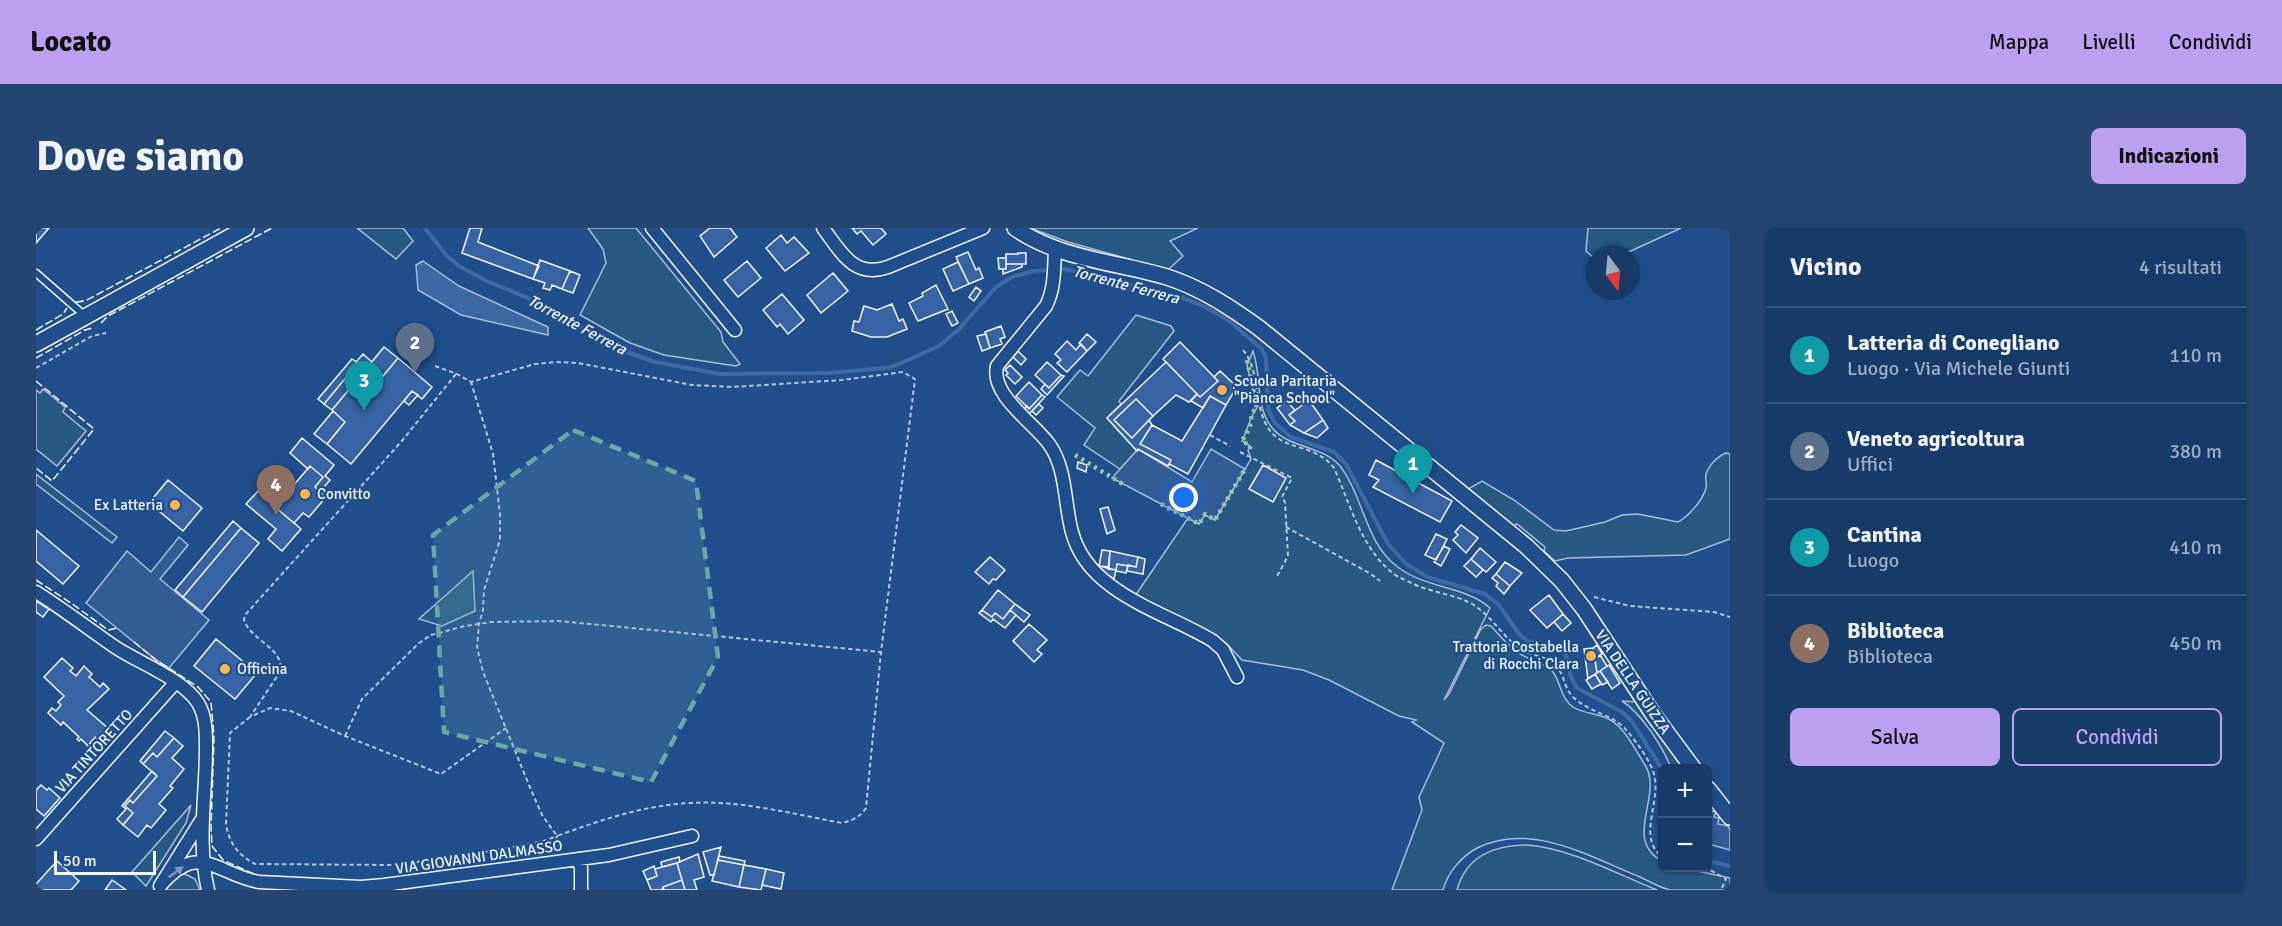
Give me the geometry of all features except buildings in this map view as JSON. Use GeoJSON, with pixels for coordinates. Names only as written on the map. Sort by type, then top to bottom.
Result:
{"type":"FeatureCollection","features":[{"type":"Feature","properties":{"kind":"street"},"geometry":{"type":"LineString","coordinates":[[36,344],[246,228]]}},
{"type":"Feature","properties":{"kind":"street"},"geometry":{"type":"LineString","coordinates":[[652,228],[735,330]]}},
{"type":"Feature","properties":{"kind":"street"},"geometry":{"type":"LineString","coordinates":[[823,228],[852,264],[873,270],[888,267],[983,228]]}},
{"type":"Feature","properties":{"kind":"street","name":"VIA DELLA GUIZZA"},"geometry":{"type":"LineString","coordinates":[[1015,228],[1037,241],[1054,255],[1168,278],[1215,298],[1235,311],[1526,546],[1555,574],[1573,595],[1690,764]]}},
{"type":"Feature","properties":{"kind":"street"},"geometry":{"type":"LineString","coordinates":[[1054,255],[1053,287],[1046,306],[997,366],[998,383],[1012,403],[1047,441],[1056,456],[1075,543],[1085,561],[1128,597],[1213,641],[1223,650],[1237,677]]}},
{"type":"Feature","properties":{"kind":"street"},"geometry":{"type":"LineString","coordinates":[[36,592],[116,647],[175,683],[194,698],[204,716],[206,747],[202,819],[203,861],[208,890]]}},
{"type":"Feature","properties":{"kind":"street","name":"VIA TINTORETTO"},"geometry":{"type":"LineString","coordinates":[[36,839],[175,683]]}},
{"type":"Feature","properties":{"kind":"street"},"geometry":{"type":"LineString","coordinates":[[1712,795],[1730,817]]}},
{"type":"Feature","properties":{"kind":"street"},"geometry":{"type":"LineString","coordinates":[[159,888],[202,819]]}},
{"type":"Feature","properties":{"kind":"street","name":"VIA GIOVANNI DALMASSO"},"geometry":{"type":"LineString","coordinates":[[203,861],[259,882],[384,887],[609,855],[692,836]]}},
{"type":"Feature","properties":{"kind":"street","name":"VIA GIOVANNI DALMASSO"},"geometry":{"type":"LineString","coordinates":[[578,859],[581,868],[581,890]]}},
{"type":"Feature","properties":{"kind":"street"},"geometry":{"type":"LineString","coordinates":[[159,888],[171,873],[183,866],[203,861]]}},
{"type":"Feature","properties":{"kind":"lane"},"geometry":{"type":"LineString","coordinates":[[36,273],[85,316]]}},
{"type":"Feature","properties":{"kind":"path"},"geometry":{"type":"LineString","coordinates":[[36,368],[92,336],[106,333]]}},
{"type":"Feature","properties":{"kind":"path"},"geometry":{"type":"LineString","coordinates":[[1243,351],[1252,365],[1261,412],[1271,432],[1283,441],[1314,451],[1327,459],[1334,468],[1365,538],[1387,568],[1399,577],[1420,586],[1472,604],[1521,650],[1557,665],[1567,690],[1575,699],[1604,714],[1627,730],[1654,776],[1656,791],[1650,822],[1650,837],[1658,852]]}},
{"type":"Feature","properties":{"kind":"path"},"geometry":{"type":"LineString","coordinates":[[471,382],[535,364],[556,362],[578,363],[692,385],[754,386],[842,380],[903,372],[915,379],[881,652],[866,808],[862,814],[842,823],[763,809],[718,803],[692,803],[627,812],[544,842],[452,858],[388,865],[255,864],[247,860],[232,845],[226,824],[230,733],[260,711],[277,707],[291,711],[345,736],[441,774],[506,728]]}},
{"type":"Feature","properties":{"kind":"path"},"geometry":{"type":"LineString","coordinates":[[435,366],[471,382],[493,454],[500,514],[500,540],[484,590],[477,647],[483,672],[542,815],[557,836]]}},
{"type":"Feature","properties":{"kind":"path"},"geometry":{"type":"LineString","coordinates":[[250,717],[280,672],[281,666],[276,654],[249,631],[244,620],[245,615],[401,442],[457,374]]}},
{"type":"Feature","properties":{"kind":"path"},"geometry":{"type":"LineString","coordinates":[[1210,435],[1230,446]]}},
{"type":"Feature","properties":{"kind":"path"},"geometry":{"type":"LineString","coordinates":[[1240,452],[1292,478],[1282,497],[1285,502],[1288,556],[1276,578]]}},
{"type":"Feature","properties":{"kind":"path"},"geometry":{"type":"LineString","coordinates":[[1286,527],[1380,581]]}},
{"type":"Feature","properties":{"kind":"path"},"geometry":{"type":"LineString","coordinates":[[1573,595],[1598,597],[1646,608],[1702,611],[1730,617]]}},
{"type":"Feature","properties":{"kind":"path"},"geometry":{"type":"LineString","coordinates":[[345,736],[362,699],[419,643],[431,635],[479,624],[521,620],[559,621],[881,652]]}},
{"type":"Feature","properties":{"kind":"path"},"geometry":{"type":"LineString","coordinates":[[553,863],[552,852],[557,836]]}},
{"type":"Feature","properties":{"kind":"path"},"geometry":{"type":"LineString","coordinates":[[1712,871],[1726,879],[1721,890]]}},
{"type":"Feature","properties":{"kind":"highlighted area"},"geometry":{"type":"Polygon","coordinates":[[[573,430],[696,481],[718,657],[651,782],[444,732],[433,535],[573,430]]]}},
{"type":"Feature","properties":{"kind":"shaded area"},"geometry":{"type":"Polygon","coordinates":[[[357,228],[403,228],[413,241],[396,259],[357,228]]]}},
{"type":"Feature","properties":{"kind":"shaded area"},"geometry":{"type":"Polygon","coordinates":[[[588,228],[636,228],[721,332],[723,342],[740,364],[736,366],[664,355],[630,343],[580,315],[606,263],[603,249],[588,228]]]}},
{"type":"Feature","properties":{"kind":"shaded area"},"geometry":{"type":"Polygon","coordinates":[[[1030,228],[1198,228],[1170,241],[1183,256],[1168,270],[1068,242],[1030,228]]]}},
{"type":"Feature","properties":{"kind":"shaded area"},"geometry":{"type":"Polygon","coordinates":[[[1588,228],[1681,228],[1640,247],[1586,246],[1588,228]]]}},
{"type":"Feature","properties":{"kind":"shaded area"},"geometry":{"type":"Polygon","coordinates":[[[423,261],[459,286],[548,327],[548,335],[461,315],[418,290],[416,265],[423,261]]]}},
{"type":"Feature","properties":{"kind":"shaded area"},"geometry":{"type":"Polygon","coordinates":[[[1136,315],[1171,326],[1174,331],[1119,401],[1121,404],[1107,418],[1137,451],[1120,469],[1084,445],[1095,428],[1057,397],[1080,370],[1088,376],[1136,315]]]}},
{"type":"Feature","properties":{"kind":"shaded area"},"geometry":{"type":"Polygon","coordinates":[[[1253,351],[1260,396],[1268,422],[1283,437],[1323,453],[1340,466],[1355,492],[1372,533],[1388,558],[1410,575],[1469,595],[1490,608],[1444,700],[1481,629],[1486,625],[1491,626],[1517,652],[1553,672],[1569,704],[1580,711],[1611,720],[1628,737],[1650,777],[1644,829],[1645,841],[1651,852],[1658,858],[1658,872],[1702,872],[1730,878],[1730,890],[1670,890],[1581,852],[1539,840],[1518,838],[1497,841],[1471,852],[1452,871],[1443,890],[1392,890],[1422,810],[1419,797],[1444,743],[1412,722],[1416,720],[1399,716],[1329,680],[1303,670],[1242,660],[1218,638],[1135,596],[1188,518],[1199,524],[1205,514],[1215,520],[1251,459],[1248,450],[1250,446],[1242,441],[1257,408],[1247,365],[1253,351]]]}},
{"type":"Feature","properties":{"kind":"shaded area"},"geometry":{"type":"Polygon","coordinates":[[[43,389],[65,407],[63,412],[86,431],[57,466],[36,449],[36,390],[40,393],[43,389]]]}},
{"type":"Feature","properties":{"kind":"shaded area"},"geometry":{"type":"Polygon","coordinates":[[[1138,449],[1192,482],[1211,449],[1245,469],[1215,520],[1205,515],[1199,524],[1112,478],[1138,449]]]}},
{"type":"Feature","properties":{"kind":"shaded area"},"geometry":{"type":"Polygon","coordinates":[[[1726,453],[1730,454],[1730,539],[1686,555],[1568,558],[1555,561],[1544,551],[1545,547],[1517,524],[1513,526],[1468,489],[1482,481],[1514,500],[1554,530],[1566,531],[1605,522],[1622,515],[1638,514],[1678,522],[1695,508],[1706,488],[1707,471],[1714,461],[1726,453]]]}},
{"type":"Feature","properties":{"kind":"shaded area"},"geometry":{"type":"Polygon","coordinates":[[[36,474],[117,537],[112,543],[36,484],[36,474]]]}},
{"type":"Feature","properties":{"kind":"shaded area"},"geometry":{"type":"Polygon","coordinates":[[[179,537],[188,545],[160,579],[209,620],[169,668],[86,603],[127,551],[151,572],[179,537]]]}},
{"type":"Feature","properties":{"kind":"shaded area"},"geometry":{"type":"Polygon","coordinates":[[[473,571],[475,611],[442,626],[419,619],[473,571]]]}},
{"type":"Feature","properties":{"kind":"shaded area"},"geometry":{"type":"Polygon","coordinates":[[[1622,701],[1637,702],[1680,764],[1669,764],[1651,731],[1622,701]]]}},
{"type":"Feature","properties":{"kind":"shaded area"},"geometry":{"type":"Polygon","coordinates":[[[191,805],[186,823],[146,886],[132,872],[191,805]]]}},
{"type":"Feature","properties":{"kind":"shaded area"},"geometry":{"type":"Polygon","coordinates":[[[1712,811],[1716,812],[1714,817],[1719,818],[1718,824],[1728,826],[1730,830],[1730,850],[1712,845],[1712,811]]]}},
{"type":"Feature","properties":{"kind":"shaded area"},"geometry":{"type":"Polygon","coordinates":[[[1527,845],[1576,856],[1657,890],[1457,890],[1467,869],[1483,855],[1504,847],[1527,845]]]}},
{"type":"Feature","properties":{"kind":"shaded area"},"geometry":{"type":"Polygon","coordinates":[[[185,874],[195,879],[200,890],[165,890],[176,878],[185,874]]]}},
{"type":"Feature","properties":{"kind":"waterway","name":"Torrente Ferrera"},"geometry":{"type":"LineString","coordinates":[[425,228],[446,255],[459,266],[487,281],[542,304],[616,348],[655,362],[720,374],[829,373],[897,365],[939,346],[959,329],[996,287],[1012,277],[1034,271],[1064,269],[1180,297],[1199,304],[1227,319],[1262,349],[1266,358],[1268,409],[1275,423],[1291,437],[1334,452],[1346,464],[1388,544],[1405,563],[1427,577],[1485,594],[1498,604],[1520,635],[1527,641],[1557,647],[1565,652],[1571,677],[1577,688],[1622,712],[1631,720],[1659,764]]}},
{"type":"Feature","properties":{"kind":"waterway","name":"Torrente Ferrera"},"geometry":{"type":"LineString","coordinates":[[1712,862],[1730,866]]}},
{"type":"Feature","properties":{"kind":"hedge"},"geometry":{"type":"LineString","coordinates":[[1247,360],[1257,409],[1252,412],[1250,427],[1242,441],[1251,446],[1248,450]]}},
{"type":"Feature","properties":{"kind":"hedge"},"geometry":{"type":"LineString","coordinates":[[1075,455],[1126,486]]}},
{"type":"Feature","properties":{"kind":"hedge"},"geometry":{"type":"LineString","coordinates":[[1161,504],[1199,524],[1205,514],[1215,520],[1245,469]]}},
{"type":"Feature","properties":{"kind":"fence"},"geometry":{"type":"LineString","coordinates":[[76,302],[85,301],[221,228]]}},
{"type":"Feature","properties":{"kind":"fence"},"geometry":{"type":"LineString","coordinates":[[101,323],[108,316],[272,228]]}},
{"type":"Feature","properties":{"kind":"fence"},"geometry":{"type":"LineString","coordinates":[[36,330],[63,314],[67,308]]}},
{"type":"Feature","properties":{"kind":"fence"},"geometry":{"type":"LineString","coordinates":[[36,358],[92,328]]}},
{"type":"Feature","properties":{"kind":"fence"},"geometry":{"type":"LineString","coordinates":[[36,381],[94,429],[52,481],[36,468]]}},
{"type":"Feature","properties":{"kind":"fence"},"geometry":{"type":"LineString","coordinates":[[36,580],[108,630],[117,628]]}},
{"type":"Feature","properties":{"kind":"fence"},"geometry":{"type":"LineString","coordinates":[[134,642],[156,660],[198,687],[211,702],[214,737],[212,846],[223,860],[256,875]]}},
{"type":"Feature","properties":{"kind":"place","name":"Veneto agricoltura"},"geometry":{"type":"Point","coordinates":[415,373]}},
{"type":"Feature","properties":{"kind":"place","name":"Scuola Paritaria \"Pianca School\""},"geometry":{"type":"Point","coordinates":[1222,390]}},
{"type":"Feature","properties":{"kind":"place","name":"Cantina"},"geometry":{"type":"Point","coordinates":[364,411]}},
{"type":"Feature","properties":{"kind":"place","name":"Convitto"},"geometry":{"type":"Point","coordinates":[305,494]}},
{"type":"Feature","properties":{"kind":"place","name":"Latteria di Conegliano"},"geometry":{"type":"Point","coordinates":[1413,494]}},
{"type":"Feature","properties":{"kind":"place","name":"Ex Latteria"},"geometry":{"type":"Point","coordinates":[175,505]}},
{"type":"Feature","properties":{"kind":"place","name":"Biblioteca"},"geometry":{"type":"Point","coordinates":[276,515]}},
{"type":"Feature","properties":{"kind":"place","name":"Trattoria Costabella di Rocchi Clara"},"geometry":{"type":"Point","coordinates":[1591,656]}},
{"type":"Feature","properties":{"kind":"place","name":"Officina"},"geometry":{"type":"Point","coordinates":[225,669]}}]}
